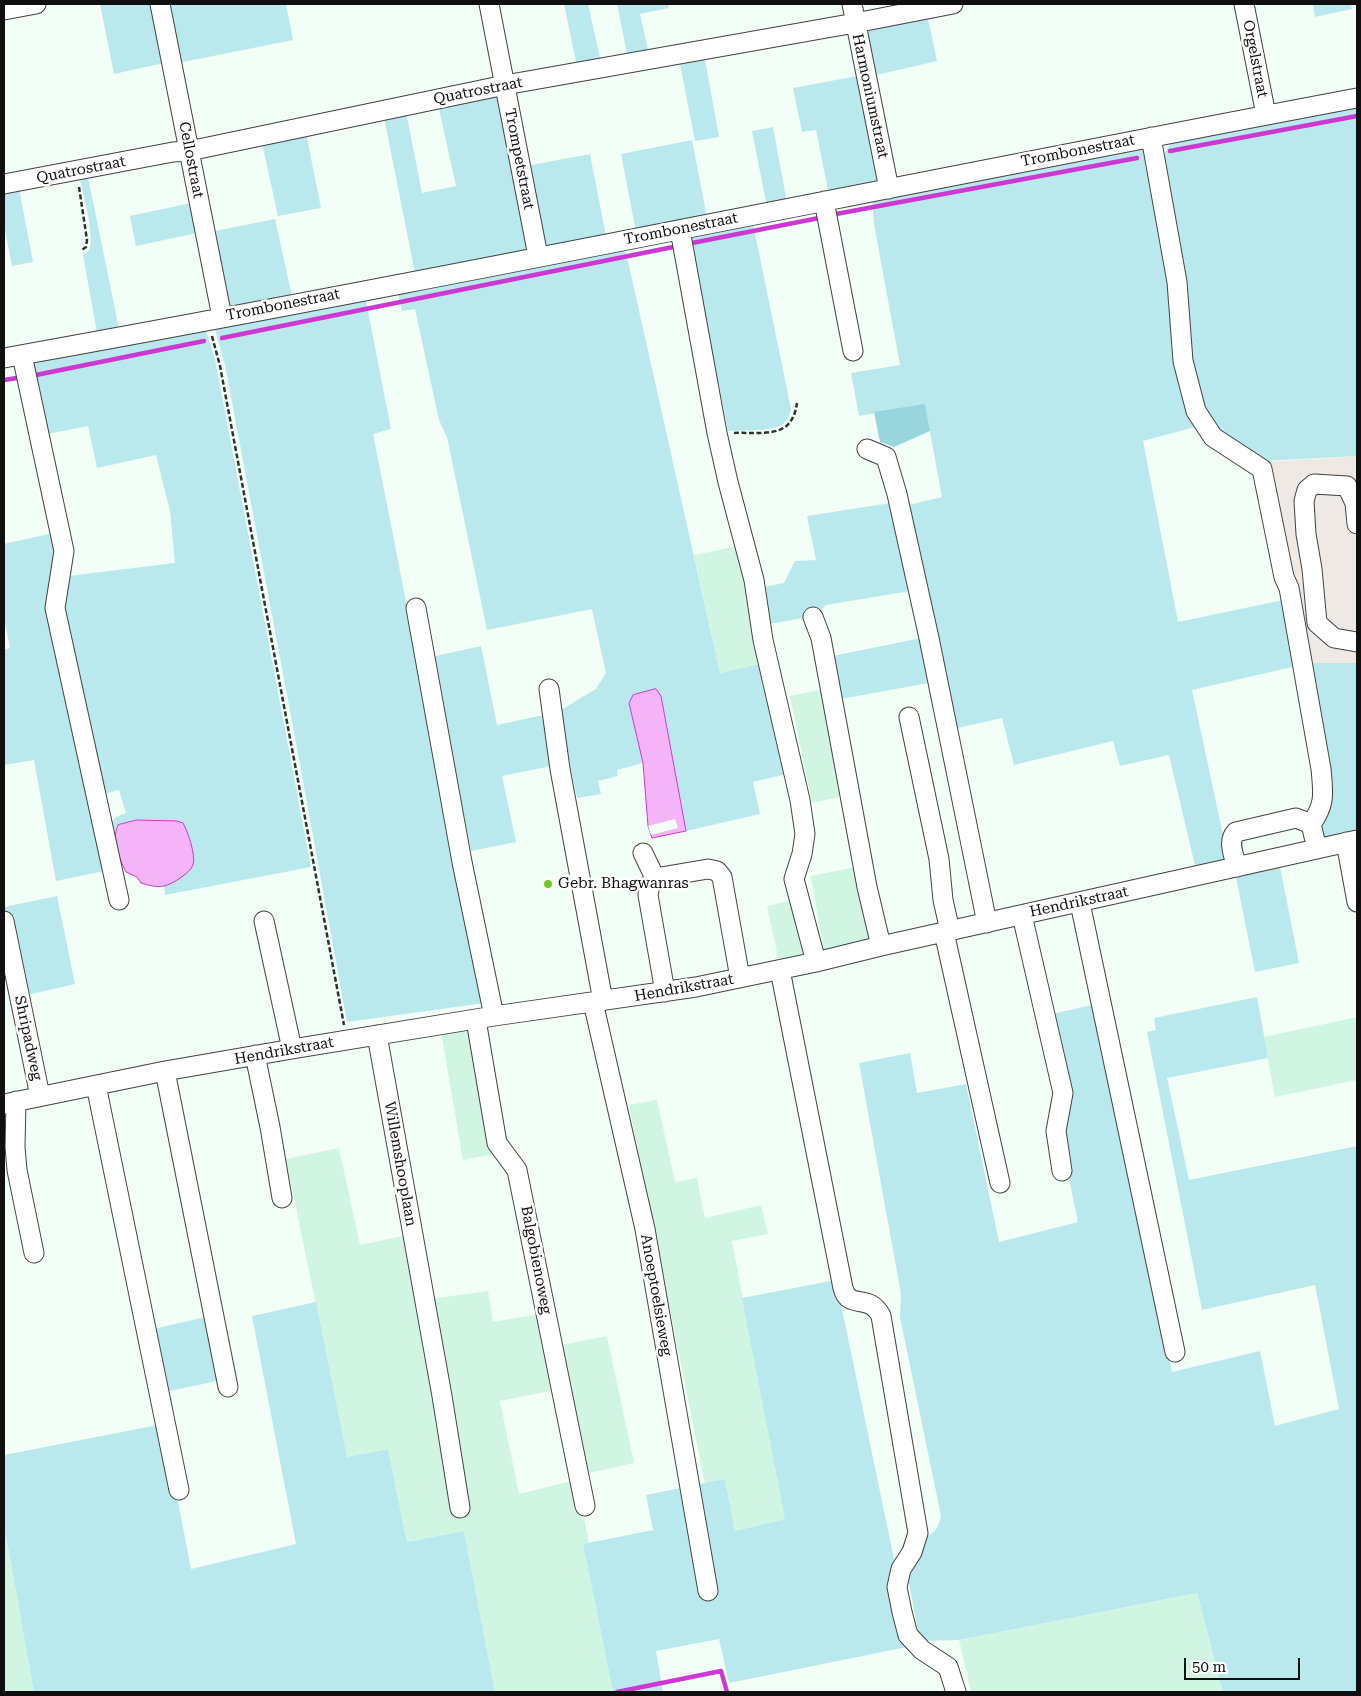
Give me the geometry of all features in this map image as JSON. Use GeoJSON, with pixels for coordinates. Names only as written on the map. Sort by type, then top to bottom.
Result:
{"type":"FeatureCollection","features":[{"type":"Feature","properties":{"kind":"street"},"geometry":{"type":"LineString","coordinates":[[4,10],[36,4]]}},
{"type":"Feature","properties":{"kind":"street","name":"Cellostraat"},"geometry":{"type":"LineString","coordinates":[[160,4],[189,151],[215,318]]}},
{"type":"Feature","properties":{"kind":"street","name":"Trompetstraat"},"geometry":{"type":"LineString","coordinates":[[489,4],[538,256]]}},
{"type":"Feature","properties":{"kind":"street","name":"Harmoniumstraat"},"geometry":{"type":"LineString","coordinates":[[852,4],[889,189]]}},
{"type":"Feature","properties":{"kind":"street","name":"Quatrostraat"},"geometry":{"type":"LineString","coordinates":[[4,184],[173,152],[189,151],[505,85],[954,4]]}},
{"type":"Feature","properties":{"kind":"street","name":"Orgelstraat"},"geometry":{"type":"LineString","coordinates":[[1244,4],[1266,115]]}},
{"type":"Feature","properties":{"kind":"street","name":"Trombonestraat"},"geometry":{"type":"LineString","coordinates":[[13,356],[680,230],[1357,98]]}},
{"type":"Feature","properties":{"kind":"street"},"geometry":{"type":"LineString","coordinates":[[1151,137],[1177,282],[1183,361],[1196,411],[1213,437],[1262,469],[1284,577],[1289,588],[1321,769],[1323,796],[1319,813],[1311,824],[1317,849]]}},
{"type":"Feature","properties":{"kind":"street"},"geometry":{"type":"LineString","coordinates":[[824,201],[854,351]]}},
{"type":"Feature","properties":{"kind":"street"},"geometry":{"type":"LineString","coordinates":[[680,230],[717,433],[732,500],[754,580],[763,640],[800,800],[805,834],[802,854],[794,879],[816,962]]}},
{"type":"Feature","properties":{"kind":"street"},"geometry":{"type":"LineString","coordinates":[[13,356],[64,551],[54,608],[119,900]]}},
{"type":"Feature","properties":{"kind":"street"},"geometry":{"type":"LineString","coordinates":[[867,449],[886,457],[898,494],[987,923]]}},
{"type":"Feature","properties":{"kind":"street"},"geometry":{"type":"LineString","coordinates":[[1357,524],[1355,503],[1348,486],[1314,484],[1307,490],[1304,501],[1306,534],[1312,569],[1317,624],[1334,638],[1357,642]]}},
{"type":"Feature","properties":{"kind":"street","name":"Balgobienoweg"},"geometry":{"type":"LineString","coordinates":[[416,608],[462,862],[485,1018],[497,1143],[517,1170],[585,1506]]}},
{"type":"Feature","properties":{"kind":"street"},"geometry":{"type":"LineString","coordinates":[[813,617],[821,638],[867,887],[880,946]]}},
{"type":"Feature","properties":{"kind":"street","name":"Anoeptoelsieweg"},"geometry":{"type":"LineString","coordinates":[[550,689],[560,770],[598,1001],[645,1229],[708,1591]]}},
{"type":"Feature","properties":{"kind":"street"},"geometry":{"type":"LineString","coordinates":[[909,716],[939,859],[947,932],[1000,1184]]}},
{"type":"Feature","properties":{"kind":"street"},"geometry":{"type":"LineString","coordinates":[[1237,867],[1231,841],[1236,832],[1296,818],[1311,824]]}},
{"type":"Feature","properties":{"kind":"street"},"geometry":{"type":"LineString","coordinates":[[1352,841],[1357,902]]}},
{"type":"Feature","properties":{"kind":"street","name":"Hendrikstraat"},"geometry":{"type":"LineString","coordinates":[[10,1102],[255,1055],[485,1018],[665,992],[740,978],[1352,841]]}},
{"type":"Feature","properties":{"kind":"street"},"geometry":{"type":"LineString","coordinates":[[644,852],[655,878]]}},
{"type":"Feature","properties":{"kind":"street"},"geometry":{"type":"LineString","coordinates":[[665,992],[648,895],[650,884],[655,878],[708,869],[717,871],[722,877],[740,978]]}},
{"type":"Feature","properties":{"kind":"street"},"geometry":{"type":"LineString","coordinates":[[1080,903],[1174,1352]]}},
{"type":"Feature","properties":{"kind":"street"},"geometry":{"type":"LineString","coordinates":[[1022,915],[1063,1093],[1056,1131],[1062,1171]]}},
{"type":"Feature","properties":{"kind":"street"},"geometry":{"type":"LineString","coordinates":[[264,920],[292,1049]]}},
{"type":"Feature","properties":{"kind":"street","name":"Shripadweg"},"geometry":{"type":"LineString","coordinates":[[4,921],[40,1096]]}},
{"type":"Feature","properties":{"kind":"street"},"geometry":{"type":"LineString","coordinates":[[780,970],[845,1295],[850,1300],[872,1303],[881,1316],[918,1533],[912,1552],[901,1569],[898,1587],[902,1612],[908,1635],[922,1650],[948,1667],[956,1692]]}},
{"type":"Feature","properties":{"kind":"street","name":"Willemshooplaan"},"geometry":{"type":"LineString","coordinates":[[378,1035],[460,1508]]}},
{"type":"Feature","properties":{"kind":"street"},"geometry":{"type":"LineString","coordinates":[[255,1055],[282,1198]]}},
{"type":"Feature","properties":{"kind":"street"},"geometry":{"type":"LineString","coordinates":[[165,1071],[228,1387]]}},
{"type":"Feature","properties":{"kind":"street"},"geometry":{"type":"LineString","coordinates":[[96,1084],[179,1490]]}},
{"type":"Feature","properties":{"kind":"street"},"geometry":{"type":"LineString","coordinates":[[10,1102],[17,1170],[34,1253]]}},
{"type":"Feature","properties":{"kind":"path"},"geometry":{"type":"LineString","coordinates":[[76,171],[87,240],[86,247],[82,250]]}},
{"type":"Feature","properties":{"kind":"path"},"geometry":{"type":"LineString","coordinates":[[215,318],[220,366],[347,1040]]}},
{"type":"Feature","properties":{"kind":"path"},"geometry":{"type":"LineString","coordinates":[[717,433],[766,432],[784,428],[790,422],[797,404]]}},
{"type":"Feature","properties":{"kind":"shaded area"},"geometry":{"type":"Polygon","coordinates":[[[100,4],[153,4],[164,63],[114,74],[100,4]]]}},
{"type":"Feature","properties":{"kind":"shaded area"},"geometry":{"type":"Polygon","coordinates":[[[166,4],[286,4],[293,40],[178,63],[166,4]]]}},
{"type":"Feature","properties":{"kind":"shaded area"},"geometry":{"type":"Polygon","coordinates":[[[564,4],[588,4],[601,63],[577,67],[564,4]]]}},
{"type":"Feature","properties":{"kind":"shaded area"},"geometry":{"type":"Polygon","coordinates":[[[617,4],[668,4],[669,8],[640,14],[649,55],[628,59],[617,4]]]}},
{"type":"Feature","properties":{"kind":"shaded area"},"geometry":{"type":"Polygon","coordinates":[[[1313,4],[1351,4],[1352,9],[1315,17],[1313,4]]]}},
{"type":"Feature","properties":{"kind":"shaded area"},"geometry":{"type":"Polygon","coordinates":[[[927,14],[937,61],[872,76],[865,29],[927,14]]]}},
{"type":"Feature","properties":{"kind":"shaded area"},"geometry":{"type":"Polygon","coordinates":[[[705,60],[719,137],[695,141],[680,64],[705,60]]]}},
{"type":"Feature","properties":{"kind":"shaded area"},"geometry":{"type":"Polygon","coordinates":[[[857,76],[878,173],[877,182],[829,195],[816,130],[802,132],[793,88],[857,76]]]}},
{"type":"Feature","properties":{"kind":"shaded area"},"geometry":{"type":"Polygon","coordinates":[[[497,92],[530,250],[415,273],[384,117],[406,112],[422,193],[456,186],[438,104],[497,92]]]}},
{"type":"Feature","properties":{"kind":"shaded area"},"geometry":{"type":"Polygon","coordinates":[[[1357,105],[1357,456],[1263,461],[1224,433],[1200,405],[1190,375],[1163,157],[1170,144],[1180,137],[1357,105]]]}},
{"type":"Feature","properties":{"kind":"shaded area"},"geometry":{"type":"Polygon","coordinates":[[[773,127],[787,203],[767,207],[752,131],[773,127]]]}},
{"type":"Feature","properties":{"kind":"shaded area"},"geometry":{"type":"Polygon","coordinates":[[[306,133],[321,208],[278,216],[262,143],[306,133]]]}},
{"type":"Feature","properties":{"kind":"shaded area"},"geometry":{"type":"Polygon","coordinates":[[[692,140],[707,218],[636,232],[621,154],[692,140]]]}},
{"type":"Feature","properties":{"kind":"shaded area"},"geometry":{"type":"Polygon","coordinates":[[[1141,148],[1152,163],[1179,359],[1195,427],[1143,441],[1178,622],[1288,599],[1301,665],[1192,690],[1229,863],[1196,870],[1169,755],[1120,766],[1113,741],[1014,765],[1002,718],[953,729],[905,506],[942,497],[925,405],[859,416],[851,373],[900,365],[874,224],[872,199],[1141,148]]]}},
{"type":"Feature","properties":{"kind":"shaded area"},"geometry":{"type":"Polygon","coordinates":[[[590,154],[606,236],[548,245],[544,242],[526,166],[590,154]]]}},
{"type":"Feature","properties":{"kind":"shaded area"},"geometry":{"type":"Polygon","coordinates":[[[88,177],[119,329],[97,333],[83,255],[89,250],[91,235],[80,179],[88,177]]]}},
{"type":"Feature","properties":{"kind":"shaded area"},"geometry":{"type":"Polygon","coordinates":[[[19,189],[33,262],[12,266],[4,224],[4,192],[19,189]]]}},
{"type":"Feature","properties":{"kind":"shaded area"},"geometry":{"type":"Polygon","coordinates":[[[191,203],[197,233],[136,246],[130,216],[191,203]]]}},
{"type":"Feature","properties":{"kind":"shaded area"},"geometry":{"type":"Polygon","coordinates":[[[275,219],[292,296],[231,306],[227,303],[210,232],[275,219]]]}},
{"type":"Feature","properties":{"kind":"shaded area"},"geometry":{"type":"Polygon","coordinates":[[[753,224],[791,409],[787,420],[776,427],[760,430],[728,431],[719,384],[707,363],[691,236],[753,224]]]}},
{"type":"Feature","properties":{"kind":"shaded area"},"geometry":{"type":"Polygon","coordinates":[[[625,248],[720,673],[769,662],[799,771],[753,782],[760,814],[686,831],[661,696],[629,703],[643,763],[617,770],[618,776],[598,781],[601,794],[577,798],[559,711],[596,689],[606,673],[592,609],[487,630],[447,437],[439,420],[415,309],[402,311],[397,289],[625,248]]]}},
{"type":"Feature","properties":{"kind":"shaded area"},"geometry":{"type":"Polygon","coordinates":[[[365,296],[391,429],[373,434],[485,1003],[347,1022],[225,365],[214,326],[365,296]]]}},
{"type":"Feature","properties":{"kind":"shaded area"},"geometry":{"type":"Polygon","coordinates":[[[205,327],[215,359],[311,867],[165,895],[164,886],[183,875],[192,865],[192,852],[187,831],[137,820],[118,825],[115,831],[112,822],[116,817],[126,813],[119,790],[100,795],[61,607],[69,576],[175,563],[170,511],[156,455],[97,468],[88,426],[42,435],[29,364],[35,360],[205,327]]]}},
{"type":"Feature","properties":{"kind":"shaded area"},"geometry":{"type":"Polygon","coordinates":[[[925,404],[930,431],[894,447],[880,442],[874,412],[925,404]]]}},
{"type":"Feature","properties":{"kind":"shaded area"},"geometry":{"type":"Polygon","coordinates":[[[1357,456],[1357,663],[1310,663],[1263,462],[1357,456]]]}},
{"type":"Feature","properties":{"kind":"shaded area"},"geometry":{"type":"Polygon","coordinates":[[[897,502],[916,590],[826,605],[815,616],[769,624],[764,587],[784,583],[795,561],[816,560],[807,516],[897,502]]]}},
{"type":"Feature","properties":{"kind":"shaded area"},"geometry":{"type":"Polygon","coordinates":[[[53,533],[58,563],[49,606],[109,870],[56,881],[34,760],[4,765],[4,650],[10,648],[4,617],[4,544],[53,533]]]}},
{"type":"Feature","properties":{"kind":"shaded area"},"geometry":{"type":"Polygon","coordinates":[[[926,637],[934,682],[841,699],[833,656],[926,637]]]}},
{"type":"Feature","properties":{"kind":"shaded area"},"geometry":{"type":"Polygon","coordinates":[[[481,646],[497,725],[548,714],[556,765],[502,776],[516,842],[471,851],[431,657],[481,646]]]}},
{"type":"Feature","properties":{"kind":"shaded area"},"geometry":{"type":"Polygon","coordinates":[[[1310,663],[1357,663],[1357,833],[1322,840],[1318,824],[1326,818],[1330,804],[1310,663]]]}},
{"type":"Feature","properties":{"kind":"shaded area"},"geometry":{"type":"Polygon","coordinates":[[[656,689],[661,696],[686,831],[652,838],[648,826],[643,763],[629,703],[633,695],[656,689]]]}},
{"type":"Feature","properties":{"kind":"shaded area"},"geometry":{"type":"Polygon","coordinates":[[[137,820],[177,821],[183,823],[189,838],[194,861],[191,868],[181,878],[159,887],[141,883],[137,877],[126,872],[117,848],[116,830],[118,825],[137,820]]]}},
{"type":"Feature","properties":{"kind":"shaded area"},"geometry":{"type":"Polygon","coordinates":[[[1280,867],[1299,963],[1255,972],[1236,877],[1280,867]]]}},
{"type":"Feature","properties":{"kind":"shaded area"},"geometry":{"type":"Polygon","coordinates":[[[57,896],[75,984],[23,996],[4,907],[57,896]]]}},
{"type":"Feature","properties":{"kind":"shaded area"},"geometry":{"type":"Polygon","coordinates":[[[1257,997],[1268,1058],[1167,1078],[1189,1180],[1357,1146],[1357,1692],[1223,1692],[1197,1593],[959,1640],[920,1641],[902,1547],[909,1539],[927,1536],[934,1532],[941,1516],[900,1317],[901,1294],[859,1063],[910,1053],[917,1093],[966,1084],[999,1242],[1078,1222],[1059,1130],[1048,1015],[1096,1004],[1172,1372],[1260,1351],[1275,1426],[1339,1409],[1315,1285],[1202,1310],[1147,1032],[1156,1030],[1154,1018],[1257,997]]]}},
{"type":"Feature","properties":{"kind":"shaded area"},"geometry":{"type":"Polygon","coordinates":[[[836,1280],[912,1646],[729,1683],[719,1639],[656,1651],[663,1692],[613,1692],[583,1544],[653,1530],[646,1495],[725,1479],[735,1531],[785,1519],[742,1298],[836,1280]]]}},
{"type":"Feature","properties":{"kind":"shaded area"},"geometry":{"type":"Polygon","coordinates":[[[316,1302],[347,1457],[388,1449],[407,1542],[464,1531],[495,1692],[34,1692],[4,1525],[4,1455],[163,1424],[191,1569],[296,1544],[252,1316],[316,1302]]]}},
{"type":"Feature","properties":{"kind":"shaded area"},"geometry":{"type":"Polygon","coordinates":[[[210,1316],[222,1380],[165,1392],[153,1329],[210,1316]]]}},
{"type":"Feature","properties":{"kind":"green space"},"geometry":{"type":"Polygon","coordinates":[[[743,545],[769,662],[720,673],[694,555],[743,545]]]}},
{"type":"Feature","properties":{"kind":"green space"},"geometry":{"type":"Polygon","coordinates":[[[834,687],[854,794],[812,803],[790,696],[834,687]]]}},
{"type":"Feature","properties":{"kind":"green space"},"geometry":{"type":"Polygon","coordinates":[[[866,865],[876,939],[827,950],[823,948],[811,876],[866,865]]]}},
{"type":"Feature","properties":{"kind":"green space"},"geometry":{"type":"Polygon","coordinates":[[[802,898],[806,956],[779,962],[767,906],[802,898]]]}},
{"type":"Feature","properties":{"kind":"green space"},"geometry":{"type":"Polygon","coordinates":[[[1357,1017],[1357,1080],[1275,1097],[1264,1037],[1357,1017]]]}},
{"type":"Feature","properties":{"kind":"green space"},"geometry":{"type":"Polygon","coordinates":[[[479,1025],[500,1153],[463,1160],[441,1032],[479,1025]]]}},
{"type":"Feature","properties":{"kind":"green space"},"geometry":{"type":"Polygon","coordinates":[[[657,1100],[675,1182],[697,1178],[705,1218],[761,1205],[768,1234],[732,1241],[785,1519],[735,1531],[725,1479],[705,1484],[629,1105],[657,1100]]]}},
{"type":"Feature","properties":{"kind":"green space"},"geometry":{"type":"Polygon","coordinates":[[[339,1148],[360,1245],[412,1234],[424,1300],[488,1291],[493,1322],[546,1313],[560,1389],[500,1401],[519,1494],[576,1480],[589,1543],[583,1544],[613,1692],[495,1692],[464,1531],[407,1542],[388,1449],[347,1457],[286,1159],[339,1148]]]}},
{"type":"Feature","properties":{"kind":"green space"},"geometry":{"type":"Polygon","coordinates":[[[607,1336],[634,1463],[589,1473],[561,1345],[607,1336]]]}},
{"type":"Feature","properties":{"kind":"green space"},"geometry":{"type":"Polygon","coordinates":[[[4,1525],[34,1692],[4,1692],[4,1525]]]}},
{"type":"Feature","properties":{"kind":"green space"},"geometry":{"type":"Polygon","coordinates":[[[1197,1593],[1223,1692],[971,1692],[959,1640],[1197,1593]]]}},
{"type":"Feature","properties":{"kind":"pier"},"geometry":{"type":"Polygon","coordinates":[[[675,819],[678,828],[651,835],[648,826],[675,819]]]}},
{"type":"Feature","properties":{"kind":"waterway"},"geometry":{"type":"LineString","coordinates":[[1170,151],[1357,116]]}},
{"type":"Feature","properties":{"kind":"waterway"},"geometry":{"type":"LineString","coordinates":[[836,214],[1137,158]]}},
{"type":"Feature","properties":{"kind":"waterway"},"geometry":{"type":"LineString","coordinates":[[687,244],[819,218]]}},
{"type":"Feature","properties":{"kind":"waterway"},"geometry":{"type":"LineString","coordinates":[[222,338],[678,246]]}},
{"type":"Feature","properties":{"kind":"waterway"},"geometry":{"type":"LineString","coordinates":[[36,375],[204,341]]}},
{"type":"Feature","properties":{"kind":"waterway"},"geometry":{"type":"LineString","coordinates":[[4,380],[17,378]]}},
{"type":"Feature","properties":{"kind":"waterway"},"geometry":{"type":"LineString","coordinates":[[617,1692],[721,1671],[727,1692]]}},
{"type":"Feature","properties":{"kind":"place","name":"Gebr. Bhagwanras"},"geometry":{"type":"Point","coordinates":[548,884]}}]}
